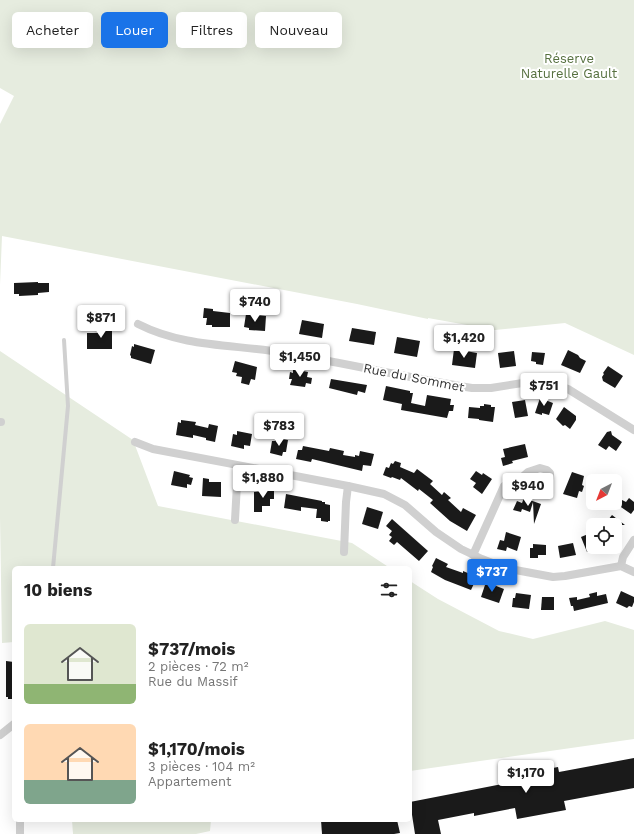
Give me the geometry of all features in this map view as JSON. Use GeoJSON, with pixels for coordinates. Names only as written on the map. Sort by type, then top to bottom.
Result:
{"type":"FeatureCollection","features":[{"type":"Feature","properties":{"kind":"street","name":"Rue du Sommet"},"geometry":{"type":"LineString","coordinates":[[138,324],[154,332],[177,339],[282,352],[472,388],[491,388],[529,382],[552,383],[568,389],[634,430]]}},
{"type":"Feature","properties":{"kind":"street"},"geometry":{"type":"LineString","coordinates":[[135,442],[153,449],[374,491],[399,501],[448,541],[473,555],[505,568],[553,577],[621,566],[634,572]]}},
{"type":"Feature","properties":{"kind":"street"},"geometry":{"type":"LineString","coordinates":[[235,520],[238,466]]}},
{"type":"Feature","properties":{"kind":"street"},"geometry":{"type":"LineString","coordinates":[[473,555],[504,486],[512,480],[520,479]]}},
{"type":"Feature","properties":{"kind":"street"},"geometry":{"type":"LineString","coordinates":[[344,552],[348,486]]}},
{"type":"Feature","properties":{"kind":"street"},"geometry":{"type":"LineString","coordinates":[[621,566],[623,558],[634,540]]}},
{"type":"Feature","properties":{"kind":"street"},"geometry":{"type":"LineString","coordinates":[[0,735],[12,727]]}},
{"type":"Feature","properties":{"kind":"street"},"geometry":{"type":"LineString","coordinates":[[20,822],[20,834]]}},
{"type":"Feature","properties":{"kind":"lane"},"geometry":{"type":"LineString","coordinates":[[53,566],[68,406],[64,340]]}},
{"type":"Feature","properties":{"kind":"green space","name":"Réserve Naturelle Gault"},"geometry":{"type":"Polygon","coordinates":[[[0,0],[634,0],[634,355],[565,323],[495,330],[428,319],[2,236],[0,285],[0,124],[14,96],[0,88],[0,0]]]}},
{"type":"Feature","properties":{"kind":"green space"},"geometry":{"type":"Polygon","coordinates":[[[0,351],[133,440],[158,506],[352,543],[387,566],[12,566],[12,642],[2,643],[0,351]]]}},
{"type":"Feature","properties":{"kind":"green space"},"geometry":{"type":"Polygon","coordinates":[[[412,582],[438,599],[499,631],[533,639],[605,621],[634,630],[634,739],[412,771],[412,582]]]}},
{"type":"Feature","properties":{"kind":"green space"},"geometry":{"type":"Polygon","coordinates":[[[72,822],[211,822],[210,831],[196,834],[73,834],[72,822]]]}},
{"type":"Feature","properties":{"kind":"building"},"geometry":{"type":"Polygon","coordinates":[[[14,283],[49,283],[49,292],[38,293],[38,295],[19,296],[19,294],[14,294],[14,283]]]}},
{"type":"Feature","properties":{"kind":"building"},"geometry":{"type":"Polygon","coordinates":[[[204,308],[213,309],[213,311],[230,313],[230,327],[212,327],[212,325],[206,325],[207,318],[203,318],[204,308]]]}},
{"type":"Feature","properties":{"kind":"building"},"geometry":{"type":"Polygon","coordinates":[[[246,314],[266,316],[265,331],[249,330],[249,328],[244,327],[246,314]]]}},
{"type":"Feature","properties":{"kind":"building"},"geometry":{"type":"Polygon","coordinates":[[[302,320],[324,324],[322,338],[299,334],[302,320]]]}},
{"type":"Feature","properties":{"kind":"building"},"geometry":{"type":"Polygon","coordinates":[[[99,326],[112,326],[112,349],[87,349],[87,333],[99,333],[99,326]]]}},
{"type":"Feature","properties":{"kind":"building"},"geometry":{"type":"Polygon","coordinates":[[[352,328],[376,332],[374,345],[349,341],[352,328]]]}},
{"type":"Feature","properties":{"kind":"building"},"geometry":{"type":"Polygon","coordinates":[[[397,337],[420,341],[417,357],[394,353],[397,337]]]}},
{"type":"Feature","properties":{"kind":"building"},"geometry":{"type":"Polygon","coordinates":[[[134,344],[155,350],[151,364],[131,358],[130,355],[134,344]]]}},
{"type":"Feature","properties":{"kind":"building"},"geometry":{"type":"Polygon","coordinates":[[[454,349],[477,353],[475,368],[452,365],[454,349]]]}},
{"type":"Feature","properties":{"kind":"building"},"geometry":{"type":"Polygon","coordinates":[[[568,350],[586,361],[580,373],[561,365],[568,350]]]}},
{"type":"Feature","properties":{"kind":"building"},"geometry":{"type":"Polygon","coordinates":[[[514,351],[516,366],[500,368],[498,353],[514,351]]]}},
{"type":"Feature","properties":{"kind":"building"},"geometry":{"type":"Polygon","coordinates":[[[532,352],[545,353],[543,365],[536,364],[536,362],[531,361],[532,352]]]}},
{"type":"Feature","properties":{"kind":"building"},"geometry":{"type":"Polygon","coordinates":[[[235,361],[257,367],[255,380],[251,379],[249,385],[241,383],[242,377],[236,376],[237,373],[232,372],[235,361]]]}},
{"type":"Feature","properties":{"kind":"building"},"geometry":{"type":"Polygon","coordinates":[[[608,366],[623,376],[615,388],[603,381],[603,373],[608,366]]]}},
{"type":"Feature","properties":{"kind":"building"},"geometry":{"type":"Polygon","coordinates":[[[293,369],[308,372],[307,377],[312,378],[311,384],[306,383],[305,387],[290,385],[292,379],[289,379],[290,372],[293,373],[293,369]]]}},
{"type":"Feature","properties":{"kind":"building"},"geometry":{"type":"Polygon","coordinates":[[[331,379],[367,385],[365,393],[358,391],[357,395],[329,388],[331,379]]]}},
{"type":"Feature","properties":{"kind":"building"},"geometry":{"type":"Polygon","coordinates":[[[386,386],[410,391],[410,393],[413,393],[411,403],[425,406],[427,395],[451,399],[450,405],[454,405],[453,411],[449,411],[447,418],[401,410],[402,404],[383,400],[386,386]]]}},
{"type":"Feature","properties":{"kind":"building"},"geometry":{"type":"Polygon","coordinates":[[[540,398],[553,403],[549,415],[535,413],[540,398]]]}},
{"type":"Feature","properties":{"kind":"building"},"geometry":{"type":"Polygon","coordinates":[[[525,400],[528,416],[515,418],[512,402],[525,400]]]}},
{"type":"Feature","properties":{"kind":"building"},"geometry":{"type":"Polygon","coordinates":[[[484,404],[495,407],[493,422],[468,418],[469,407],[480,408],[480,406],[484,406],[484,404]]]}},
{"type":"Feature","properties":{"kind":"building"},"geometry":{"type":"Polygon","coordinates":[[[564,407],[576,416],[576,420],[570,429],[565,425],[563,426],[556,419],[564,407]]]}},
{"type":"Feature","properties":{"kind":"building"},"geometry":{"type":"Polygon","coordinates":[[[181,420],[196,422],[195,425],[208,428],[209,424],[218,426],[215,442],[193,435],[193,438],[176,435],[178,422],[181,423],[181,420]]]}},
{"type":"Feature","properties":{"kind":"building"},"geometry":{"type":"Polygon","coordinates":[[[237,431],[252,434],[250,446],[244,445],[244,449],[231,446],[233,434],[237,435],[237,431]]]}},
{"type":"Feature","properties":{"kind":"building"},"geometry":{"type":"Polygon","coordinates":[[[611,431],[612,435],[622,442],[616,451],[609,446],[606,450],[598,445],[607,432],[611,431]]]}},
{"type":"Feature","properties":{"kind":"building"},"geometry":{"type":"Polygon","coordinates":[[[275,438],[288,440],[286,452],[283,452],[282,456],[270,453],[272,441],[275,441],[275,438]]]}},
{"type":"Feature","properties":{"kind":"building"},"geometry":{"type":"Polygon","coordinates":[[[525,444],[528,457],[512,461],[513,463],[503,466],[501,458],[505,457],[503,449],[525,444]]]}},
{"type":"Feature","properties":{"kind":"building"},"geometry":{"type":"Polygon","coordinates":[[[303,446],[329,451],[330,448],[344,451],[343,455],[355,457],[355,455],[359,456],[360,451],[374,454],[371,466],[363,465],[362,471],[312,459],[311,462],[296,459],[298,450],[302,450],[303,446]]]}},
{"type":"Feature","properties":{"kind":"building"},"geometry":{"type":"Polygon","coordinates":[[[395,461],[401,463],[400,467],[414,473],[417,469],[433,481],[430,484],[442,495],[444,492],[451,498],[448,500],[461,512],[463,508],[476,515],[467,531],[450,521],[430,503],[433,500],[419,489],[418,491],[401,478],[400,480],[383,475],[386,467],[389,468],[391,463],[393,464],[395,461]]]}},
{"type":"Feature","properties":{"kind":"building"},"geometry":{"type":"Polygon","coordinates":[[[174,471],[190,475],[189,477],[193,478],[191,485],[187,484],[187,488],[171,485],[174,471]]]}},
{"type":"Feature","properties":{"kind":"building"},"geometry":{"type":"Polygon","coordinates":[[[476,471],[482,475],[483,473],[492,479],[482,494],[473,487],[476,483],[470,479],[476,471]]]}},
{"type":"Feature","properties":{"kind":"building"},"geometry":{"type":"Polygon","coordinates":[[[572,472],[584,476],[582,485],[584,486],[582,492],[579,491],[577,498],[563,494],[572,472]]]}},
{"type":"Feature","properties":{"kind":"building"},"geometry":{"type":"Polygon","coordinates":[[[203,478],[209,479],[209,482],[221,482],[221,497],[202,496],[203,478]]]}},
{"type":"Feature","properties":{"kind":"building"},"geometry":{"type":"Polygon","coordinates":[[[264,489],[274,489],[274,499],[270,499],[270,506],[262,506],[262,512],[254,512],[254,492],[265,491],[264,489]]]}},
{"type":"Feature","properties":{"kind":"building"},"geometry":{"type":"Polygon","coordinates":[[[286,494],[322,501],[325,502],[325,504],[330,505],[330,521],[321,521],[321,518],[316,518],[317,509],[301,507],[301,511],[284,508],[286,494]]]}},
{"type":"Feature","properties":{"kind":"building"},"geometry":{"type":"Polygon","coordinates":[[[524,498],[541,504],[534,524],[533,502],[530,512],[522,509],[521,512],[513,510],[517,501],[522,503],[524,498]]]}},
{"type":"Feature","properties":{"kind":"building"},"geometry":{"type":"Polygon","coordinates":[[[629,498],[634,502],[634,510],[631,514],[622,508],[622,500],[626,502],[629,498]]]}},
{"type":"Feature","properties":{"kind":"building"},"geometry":{"type":"Polygon","coordinates":[[[367,507],[383,512],[378,529],[362,524],[367,507]]]}},
{"type":"Feature","properties":{"kind":"building"},"geometry":{"type":"Polygon","coordinates":[[[392,519],[428,551],[419,561],[397,542],[394,545],[389,541],[392,537],[389,535],[392,531],[386,526],[392,519]]]}},
{"type":"Feature","properties":{"kind":"building"},"geometry":{"type":"Polygon","coordinates":[[[506,532],[521,537],[517,551],[507,547],[506,551],[497,549],[500,540],[504,541],[506,532]]]}},
{"type":"Feature","properties":{"kind":"building"},"geometry":{"type":"Polygon","coordinates":[[[586,535],[586,550],[581,537],[586,535]]]}},
{"type":"Feature","properties":{"kind":"building"},"geometry":{"type":"Polygon","coordinates":[[[573,543],[576,555],[560,558],[558,546],[573,543]]]}},
{"type":"Feature","properties":{"kind":"building"},"geometry":{"type":"Polygon","coordinates":[[[533,544],[546,545],[546,555],[538,555],[538,558],[530,558],[530,548],[533,548],[533,544]]]}},
{"type":"Feature","properties":{"kind":"building"},"geometry":{"type":"Polygon","coordinates":[[[436,558],[448,564],[446,567],[463,573],[463,571],[477,577],[471,590],[445,580],[431,572],[436,558]]]}},
{"type":"Feature","properties":{"kind":"building"},"geometry":{"type":"Polygon","coordinates":[[[486,582],[504,589],[499,603],[481,597],[486,582]]]}},
{"type":"Feature","properties":{"kind":"building"},"geometry":{"type":"Polygon","coordinates":[[[621,591],[634,597],[632,607],[629,606],[627,608],[616,603],[621,591]]]}},
{"type":"Feature","properties":{"kind":"building"},"geometry":{"type":"Polygon","coordinates":[[[597,592],[597,596],[606,594],[608,603],[574,611],[569,598],[577,597],[577,600],[590,597],[589,594],[597,592]]]}},
{"type":"Feature","properties":{"kind":"building"},"geometry":{"type":"Polygon","coordinates":[[[516,593],[531,595],[529,609],[512,607],[513,598],[515,598],[516,593]]]}},
{"type":"Feature","properties":{"kind":"building"},"geometry":{"type":"Polygon","coordinates":[[[542,597],[554,597],[554,610],[541,610],[542,597]]]}},
{"type":"Feature","properties":{"kind":"building"},"geometry":{"type":"Polygon","coordinates":[[[6,661],[12,662],[12,699],[8,699],[8,697],[6,697],[6,661]]]}},
{"type":"Feature","properties":{"kind":"building"},"geometry":{"type":"Polygon","coordinates":[[[634,758],[634,788],[564,801],[566,810],[517,819],[515,808],[474,816],[474,813],[438,820],[441,834],[415,834],[412,815],[412,802],[523,780],[521,774],[558,767],[559,772],[634,758]]]}},
{"type":"Feature","properties":{"kind":"building"},"geometry":{"type":"Polygon","coordinates":[[[321,822],[397,822],[400,833],[394,834],[322,834],[321,822]]]}}]}
